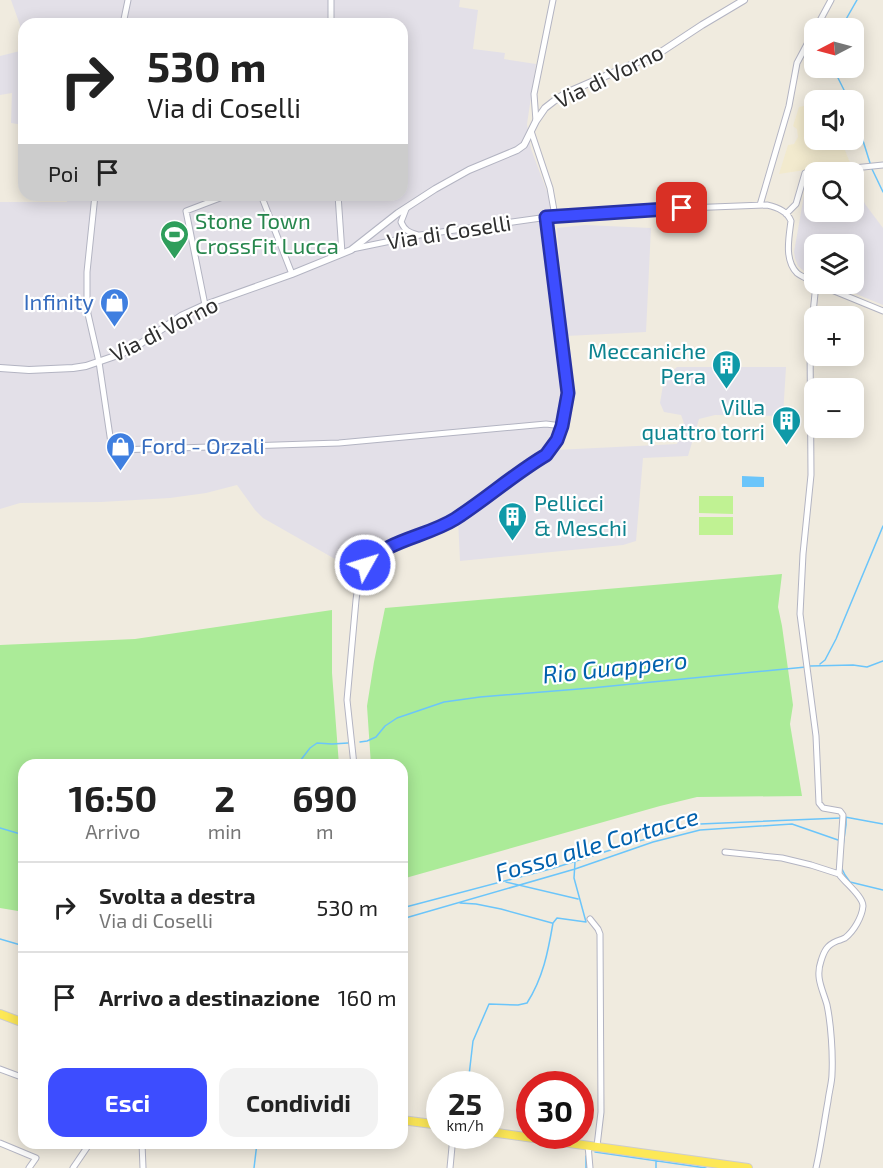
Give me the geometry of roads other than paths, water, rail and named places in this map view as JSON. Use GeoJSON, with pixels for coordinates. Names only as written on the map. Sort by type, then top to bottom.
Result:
{"type":"FeatureCollection","features":[{"type":"Feature","properties":{"kind":"main road"},"geometry":{"type":"LineString","coordinates":[[0,1014],[18,1021]]}},
{"type":"Feature","properties":{"kind":"main road"},"geometry":{"type":"LineString","coordinates":[[408,1121],[426,1123]]}},
{"type":"Feature","properties":{"kind":"main road"},"geometry":{"type":"LineString","coordinates":[[594,1146],[748,1168]]}},
{"type":"Feature","properties":{"kind":"street"},"geometry":{"type":"LineString","coordinates":[[124,18],[128,0]]}},
{"type":"Feature","properties":{"kind":"street"},"geometry":{"type":"LineString","coordinates":[[331,0],[331,18]]}},
{"type":"Feature","properties":{"kind":"street"},"geometry":{"type":"LineString","coordinates":[[536,121],[534,94],[553,0]]}},
{"type":"Feature","properties":{"kind":"street","name":"Via di Vorno"},"geometry":{"type":"LineString","coordinates":[[0,368],[29,370],[73,368],[99,362],[140,344],[181,316],[351,250],[435,189],[524,146],[536,121],[554,100],[661,52],[744,0]]}},
{"type":"Feature","properties":{"kind":"street"},"geometry":{"type":"LineString","coordinates":[[821,18],[831,0]]}},
{"type":"Feature","properties":{"kind":"street"},"geometry":{"type":"LineString","coordinates":[[760,205],[789,106],[797,63],[804,50]]}},
{"type":"Feature","properties":{"kind":"street"},"geometry":{"type":"LineString","coordinates":[[531,131],[546,175],[555,216]]}},
{"type":"Feature","properties":{"kind":"street"},"geometry":{"type":"LineString","coordinates":[[804,277],[798,274],[790,262],[791,221],[786,214],[796,204],[806,173],[880,165]]}},
{"type":"Feature","properties":{"kind":"street"},"geometry":{"type":"LineString","coordinates":[[94,201],[86,286],[88,314],[99,362],[111,443],[114,448],[119,450],[339,443],[546,424],[562,426]]}},
{"type":"Feature","properties":{"kind":"street"},"geometry":{"type":"LineString","coordinates":[[206,305],[186,211],[212,201]]}},
{"type":"Feature","properties":{"kind":"street"},"geometry":{"type":"LineString","coordinates":[[263,201],[292,274]]}},
{"type":"Feature","properties":{"kind":"street"},"geometry":{"type":"LineString","coordinates":[[338,201],[342,253]]}},
{"type":"Feature","properties":{"kind":"street","name":"Via di Coselli"},"geometry":{"type":"LineString","coordinates":[[351,250],[420,235],[555,216],[760,205],[775,207],[786,214]]}},
{"type":"Feature","properties":{"kind":"street"},"geometry":{"type":"LineString","coordinates":[[406,209],[401,222],[404,228],[408,232],[420,235]]}},
{"type":"Feature","properties":{"kind":"street"},"geometry":{"type":"LineString","coordinates":[[353,759],[347,700],[356,600],[359,578],[365,565],[389,546],[432,531],[454,519],[546,455],[557,440],[562,426],[568,393],[546,217]]}},
{"type":"Feature","properties":{"kind":"street"},"geometry":{"type":"LineString","coordinates":[[815,294],[810,342],[812,444],[810,501],[803,554],[800,614],[816,736],[819,803],[823,808],[840,812],[843,817],[838,874]]}},
{"type":"Feature","properties":{"kind":"street"},"geometry":{"type":"LineString","coordinates":[[842,294],[883,311]]}},
{"type":"Feature","properties":{"kind":"street"},"geometry":{"type":"LineString","coordinates":[[725,852],[782,858],[838,874],[862,902],[861,918],[845,938],[829,944],[820,963],[820,988],[826,1004],[830,1032],[832,1073],[816,1168]]}},
{"type":"Feature","properties":{"kind":"street"},"geometry":{"type":"LineString","coordinates":[[590,919],[600,934],[601,1112],[594,1142]]}},
{"type":"Feature","properties":{"kind":"street"},"geometry":{"type":"LineString","coordinates":[[0,1069],[18,1076]]}},
{"type":"Feature","properties":{"kind":"street"},"geometry":{"type":"LineString","coordinates":[[0,1143],[36,1158],[29,1168]]}},
{"type":"Feature","properties":{"kind":"street"},"geometry":{"type":"LineString","coordinates":[[73,1168],[86,1149]]}},
{"type":"Feature","properties":{"kind":"street"},"geometry":{"type":"LineString","coordinates":[[142,1149],[143,1168]]}},
{"type":"Feature","properties":{"kind":"street"},"geometry":{"type":"LineString","coordinates":[[450,1168],[452,1149]]}},
{"type":"Feature","properties":{"kind":"street"},"geometry":{"type":"LineString","coordinates":[[590,1168],[593,1149]]}},
{"type":"Feature","properties":{"kind":"water"},"geometry":{"type":"Polygon","coordinates":[[[742,476],[764,477],[764,487],[742,487],[742,476]]]}},
{"type":"Feature","properties":{"kind":"waterway"},"geometry":{"type":"LineString","coordinates":[[847,18],[857,0]]}},
{"type":"Feature","properties":{"kind":"waterway"},"geometry":{"type":"LineString","coordinates":[[838,78],[844,90]]}},
{"type":"Feature","properties":{"kind":"waterway"},"geometry":{"type":"LineString","coordinates":[[864,144],[870,163]]}},
{"type":"Feature","properties":{"kind":"waterway"},"geometry":{"type":"LineString","coordinates":[[871,167],[883,192]]}},
{"type":"Feature","properties":{"kind":"waterway"},"geometry":{"type":"LineString","coordinates":[[820,664],[825,660],[836,639],[883,526]]}},
{"type":"Feature","properties":{"kind":"waterway","name":"Rio Guappero"},"geometry":{"type":"LineString","coordinates":[[810,666],[867,667],[883,661]]}},
{"type":"Feature","properties":{"kind":"waterway","name":"Rio Guappero"},"geometry":{"type":"LineString","coordinates":[[360,742],[376,737],[385,726],[397,718],[444,702],[806,667]]}},
{"type":"Feature","properties":{"kind":"waterway","name":"Rio Guappero"},"geometry":{"type":"LineString","coordinates":[[302,759],[317,743],[348,743]]}},
{"type":"Feature","properties":{"kind":"waterway"},"geometry":{"type":"LineString","coordinates":[[845,817],[883,824]]}},
{"type":"Feature","properties":{"kind":"waterway"},"geometry":{"type":"LineString","coordinates":[[408,906],[554,868],[700,824],[841,818]]}},
{"type":"Feature","properties":{"kind":"waterway"},"geometry":{"type":"LineString","coordinates":[[843,846],[846,818]]}},
{"type":"Feature","properties":{"kind":"waterway","name":"Fossa alle Cortacce"},"geometry":{"type":"LineString","coordinates":[[408,917],[575,869],[653,842],[700,830],[792,824],[838,840]]}},
{"type":"Feature","properties":{"kind":"waterway","name":"Rio Guappero"},"geometry":{"type":"LineString","coordinates":[[0,828],[18,833]]}},
{"type":"Feature","properties":{"kind":"waterway"},"geometry":{"type":"LineString","coordinates":[[470,1071],[473,1041],[489,1004],[527,1003],[541,974],[553,923],[557,918],[586,922],[574,878],[575,862]]}},
{"type":"Feature","properties":{"kind":"waterway"},"geometry":{"type":"LineString","coordinates":[[842,869],[850,882],[883,890]]}},
{"type":"Feature","properties":{"kind":"waterway"},"geometry":{"type":"LineString","coordinates":[[506,882],[578,899]]}},
{"type":"Feature","properties":{"kind":"waterway"},"geometry":{"type":"LineString","coordinates":[[460,903],[501,909],[552,923]]}},
{"type":"Feature","properties":{"kind":"waterway"},"geometry":{"type":"LineString","coordinates":[[0,939],[18,944]]}},
{"type":"Feature","properties":{"kind":"waterway"},"geometry":{"type":"LineString","coordinates":[[254,1168],[256,1149]]}},
{"type":"Feature","properties":{"kind":"waterway"},"geometry":{"type":"LineString","coordinates":[[595,1152],[706,1168]]}},
{"type":"Feature","properties":{"kind":"waterway"},"geometry":{"type":"LineString","coordinates":[[586,1156],[586,1168]]}},
{"type":"Feature","properties":{"kind":"waterway"},"geometry":{"type":"LineString","coordinates":[[656,1162],[656,1168]]}},
{"type":"Feature","properties":{"kind":"place","name":"Stone Town CrossFit Lucca"},"geometry":{"type":"Point","coordinates":[174,260]}},
{"type":"Feature","properties":{"kind":"place","name":"Infinity"},"geometry":{"type":"Point","coordinates":[115,328]}},
{"type":"Feature","properties":{"kind":"place","name":"Meccaniche Pera"},"geometry":{"type":"Point","coordinates":[727,390]}},
{"type":"Feature","properties":{"kind":"place","name":"Villa quattro torri"},"geometry":{"type":"Point","coordinates":[786,446]}},
{"type":"Feature","properties":{"kind":"place","name":"Ford - Orzali"},"geometry":{"type":"Point","coordinates":[120,472]}},
{"type":"Feature","properties":{"kind":"place","name":"Pellicci & Meschi"},"geometry":{"type":"Point","coordinates":[513,542]}}]}
